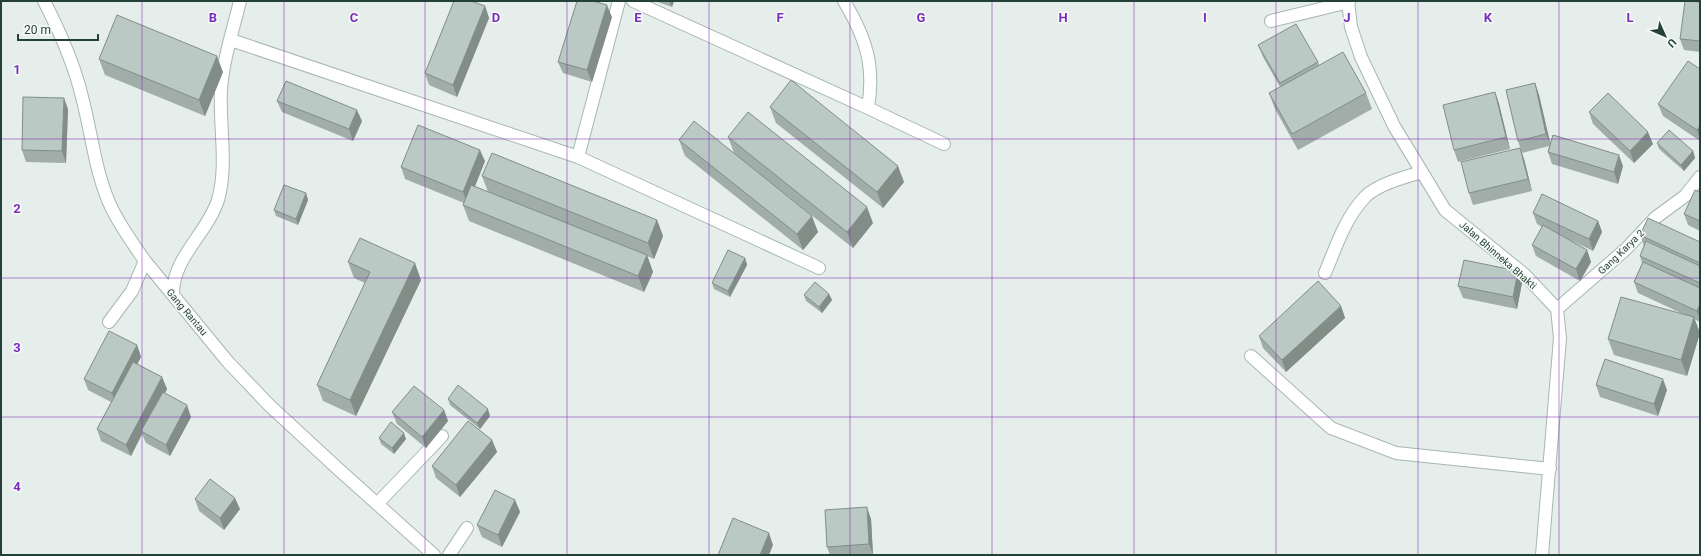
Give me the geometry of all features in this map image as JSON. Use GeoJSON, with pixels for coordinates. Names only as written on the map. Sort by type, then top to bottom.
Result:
{"type":"FeatureCollection","features":[{"type":"Feature","properties":{"kind":"street","name":"Gang Rantau"},"geometry":{"type":"LineString","coordinates":[[44,1],[59,28],[70,56],[82,97],[100,176],[111,208],[120,225],[145,260],[228,362],[269,405],[434,555]]}},
{"type":"Feature","properties":{"kind":"street"},"geometry":{"type":"LineString","coordinates":[[173,295],[175,278],[181,263],[214,211],[218,199],[222,174],[221,91],[223,74],[240,1]]}},
{"type":"Feature","properties":{"kind":"street"},"geometry":{"type":"LineString","coordinates":[[578,157],[619,1]]}},
{"type":"Feature","properties":{"kind":"street"},"geometry":{"type":"LineString","coordinates":[[632,1],[944,144]]}},
{"type":"Feature","properties":{"kind":"street"},"geometry":{"type":"LineString","coordinates":[[844,1],[860,29],[867,52],[871,82],[868,108]]}},
{"type":"Feature","properties":{"kind":"street"},"geometry":{"type":"LineString","coordinates":[[1271,21],[1349,1]]}},
{"type":"Feature","properties":{"kind":"street","name":"Jalan Bhinneka Bhakti"},"geometry":{"type":"LineString","coordinates":[[1349,1],[1351,27],[1361,57],[1394,126],[1445,210],[1525,275],[1557,309]]}},
{"type":"Feature","properties":{"kind":"street"},"geometry":{"type":"LineString","coordinates":[[231,40],[578,157],[819,268]]}},
{"type":"Feature","properties":{"kind":"street"},"geometry":{"type":"LineString","coordinates":[[1325,273],[1346,224],[1366,196],[1391,181],[1422,172]]}},
{"type":"Feature","properties":{"kind":"street","name":"Gang Karya 2"},"geometry":{"type":"LineString","coordinates":[[1557,309],[1626,249],[1655,218],[1685,196],[1700,177]]}},
{"type":"Feature","properties":{"kind":"street"},"geometry":{"type":"LineString","coordinates":[[109,322],[132,291],[145,260]]}},
{"type":"Feature","properties":{"kind":"street"},"geometry":{"type":"LineString","coordinates":[[1542,555],[1560,338],[1557,309]]}},
{"type":"Feature","properties":{"kind":"street"},"geometry":{"type":"LineString","coordinates":[[1251,356],[1330,428],[1396,453],[1550,469]]}},
{"type":"Feature","properties":{"kind":"street"},"geometry":{"type":"LineString","coordinates":[[377,504],[442,436]]}},
{"type":"Feature","properties":{"kind":"street"},"geometry":{"type":"LineString","coordinates":[[449,555],[467,528]]}},
{"type":"Feature","properties":{"kind":"building"},"geometry":{"type":"Polygon","coordinates":[[[454,1],[471,1],[485,6],[453,85],[425,73],[454,1]]]}},
{"type":"Feature","properties":{"kind":"building"},"geometry":{"type":"Polygon","coordinates":[[[577,1],[593,1],[607,5],[587,70],[558,62],[577,1]]]}},
{"type":"Feature","properties":{"kind":"building"},"geometry":{"type":"Polygon","coordinates":[[[1685,1],[1700,2],[1700,41],[1680,39],[1685,1]]]}},
{"type":"Feature","properties":{"kind":"building"},"geometry":{"type":"Polygon","coordinates":[[[117,15],[217,56],[199,100],[99,59],[117,15]]]}},
{"type":"Feature","properties":{"kind":"building"},"geometry":{"type":"Polygon","coordinates":[[[1296,24],[1318,62],[1280,83],[1258,45],[1296,24]]]}},
{"type":"Feature","properties":{"kind":"building"},"geometry":{"type":"Polygon","coordinates":[[[1343,52],[1366,93],[1292,134],[1269,93],[1343,52]]]}},
{"type":"Feature","properties":{"kind":"building"},"geometry":{"type":"Polygon","coordinates":[[[1688,61],[1700,69],[1700,126],[1697,130],[1658,104],[1688,61]]]}},
{"type":"Feature","properties":{"kind":"building"},"geometry":{"type":"Polygon","coordinates":[[[791,80],[898,166],[877,192],[770,107],[791,80]]]}},
{"type":"Feature","properties":{"kind":"building"},"geometry":{"type":"Polygon","coordinates":[[[286,81],[357,110],[349,129],[277,101],[286,81]]]}},
{"type":"Feature","properties":{"kind":"building"},"geometry":{"type":"Polygon","coordinates":[[[1535,83],[1546,134],[1518,141],[1506,90],[1535,83]]]}},
{"type":"Feature","properties":{"kind":"building"},"geometry":{"type":"Polygon","coordinates":[[[1495,92],[1506,137],[1454,150],[1443,105],[1495,92]]]}},
{"type":"Feature","properties":{"kind":"building"},"geometry":{"type":"Polygon","coordinates":[[[1608,93],[1648,132],[1630,151],[1589,112],[1608,93]]]}},
{"type":"Feature","properties":{"kind":"building"},"geometry":{"type":"Polygon","coordinates":[[[23,97],[64,98],[62,151],[22,150],[23,97]]]}},
{"type":"Feature","properties":{"kind":"building"},"geometry":{"type":"Polygon","coordinates":[[[748,112],[867,207],[847,232],[728,137],[748,112]]]}},
{"type":"Feature","properties":{"kind":"building"},"geometry":{"type":"Polygon","coordinates":[[[694,121],[812,216],[797,234],[679,140],[694,121]]]}},
{"type":"Feature","properties":{"kind":"building"},"geometry":{"type":"Polygon","coordinates":[[[418,125],[480,150],[463,192],[401,167],[418,125]]]}},
{"type":"Feature","properties":{"kind":"building"},"geometry":{"type":"Polygon","coordinates":[[[1669,130],[1693,151],[1681,165],[1657,143],[1669,130]]]}},
{"type":"Feature","properties":{"kind":"building"},"geometry":{"type":"Polygon","coordinates":[[[1553,135],[1619,155],[1614,172],[1548,152],[1553,135]]]}},
{"type":"Feature","properties":{"kind":"building"},"geometry":{"type":"Polygon","coordinates":[[[1520,148],[1528,179],[1469,193],[1461,162],[1520,148]]]}},
{"type":"Feature","properties":{"kind":"building"},"geometry":{"type":"Polygon","coordinates":[[[492,153],[657,220],[648,243],[482,176],[492,153]]]}},
{"type":"Feature","properties":{"kind":"building"},"geometry":{"type":"Polygon","coordinates":[[[284,185],[306,193],[296,219],[274,210],[284,185]]]}},
{"type":"Feature","properties":{"kind":"building"},"geometry":{"type":"Polygon","coordinates":[[[471,185],[647,255],[638,276],[463,205],[471,185]]]}},
{"type":"Feature","properties":{"kind":"building"},"geometry":{"type":"Polygon","coordinates":[[[1695,190],[1700,192],[1700,221],[1684,214],[1695,190]]]}},
{"type":"Feature","properties":{"kind":"building"},"geometry":{"type":"Polygon","coordinates":[[[1542,194],[1598,221],[1589,239],[1533,213],[1542,194]]]}},
{"type":"Feature","properties":{"kind":"building"},"geometry":{"type":"Polygon","coordinates":[[[1648,218],[1700,242],[1700,263],[1640,235],[1648,218]]]}},
{"type":"Feature","properties":{"kind":"building"},"geometry":{"type":"Polygon","coordinates":[[[1543,225],[1587,250],[1576,269],[1532,245],[1543,225]]]}},
{"type":"Feature","properties":{"kind":"building"},"geometry":{"type":"Polygon","coordinates":[[[360,238],[415,263],[350,400],[317,385],[370,272],[348,262],[360,238]]]}},
{"type":"Feature","properties":{"kind":"building"},"geometry":{"type":"Polygon","coordinates":[[[1646,241],[1700,266],[1700,283],[1640,256],[1646,241]]]}},
{"type":"Feature","properties":{"kind":"building"},"geometry":{"type":"Polygon","coordinates":[[[728,250],[745,258],[728,291],[712,283],[728,250]]]}},
{"type":"Feature","properties":{"kind":"building"},"geometry":{"type":"Polygon","coordinates":[[[1464,260],[1518,271],[1513,297],[1458,286],[1464,260]]]}},
{"type":"Feature","properties":{"kind":"building"},"geometry":{"type":"Polygon","coordinates":[[[1643,262],[1700,288],[1700,304],[1697,311],[1634,282],[1643,262]]]}},
{"type":"Feature","properties":{"kind":"building"},"geometry":{"type":"Polygon","coordinates":[[[1318,281],[1341,306],[1282,360],[1259,336],[1318,281]]]}},
{"type":"Feature","properties":{"kind":"building"},"geometry":{"type":"Polygon","coordinates":[[[815,282],[829,294],[819,307],[804,295],[815,282]]]}},
{"type":"Feature","properties":{"kind":"building"},"geometry":{"type":"Polygon","coordinates":[[[1621,297],[1694,317],[1681,360],[1608,339],[1621,297]]]}},
{"type":"Feature","properties":{"kind":"building"},"geometry":{"type":"Polygon","coordinates":[[[109,331],[137,345],[112,393],[84,379],[109,331]]]}},
{"type":"Feature","properties":{"kind":"building"},"geometry":{"type":"Polygon","coordinates":[[[1605,359],[1663,379],[1654,404],[1596,385],[1605,359]]]}},
{"type":"Feature","properties":{"kind":"building"},"geometry":{"type":"Polygon","coordinates":[[[133,362],[162,377],[126,445],[97,429],[133,362]]]}},
{"type":"Feature","properties":{"kind":"building"},"geometry":{"type":"Polygon","coordinates":[[[458,385],[488,409],[477,423],[448,399],[458,385]]]}},
{"type":"Feature","properties":{"kind":"building"},"geometry":{"type":"Polygon","coordinates":[[[414,386],[444,410],[422,437],[392,412],[414,386]]]}},
{"type":"Feature","properties":{"kind":"building"},"geometry":{"type":"Polygon","coordinates":[[[163,392],[187,405],[166,445],[141,431],[163,392]]]}},
{"type":"Feature","properties":{"kind":"building"},"geometry":{"type":"Polygon","coordinates":[[[468,421],[492,440],[456,485],[432,466],[468,421]]]}},
{"type":"Feature","properties":{"kind":"building"},"geometry":{"type":"Polygon","coordinates":[[[391,422],[404,433],[392,448],[379,438],[391,422]]]}},
{"type":"Feature","properties":{"kind":"building"},"geometry":{"type":"Polygon","coordinates":[[[210,479],[235,498],[220,518],[195,499],[210,479]]]}},
{"type":"Feature","properties":{"kind":"building"},"geometry":{"type":"Polygon","coordinates":[[[495,490],[515,500],[498,535],[477,525],[495,490]]]}},
{"type":"Feature","properties":{"kind":"building"},"geometry":{"type":"Polygon","coordinates":[[[867,507],[869,544],[827,547],[825,510],[867,507]]]}},
{"type":"Feature","properties":{"kind":"building"},"geometry":{"type":"Polygon","coordinates":[[[733,518],[769,533],[760,555],[718,555],[733,518]]]}}]}
